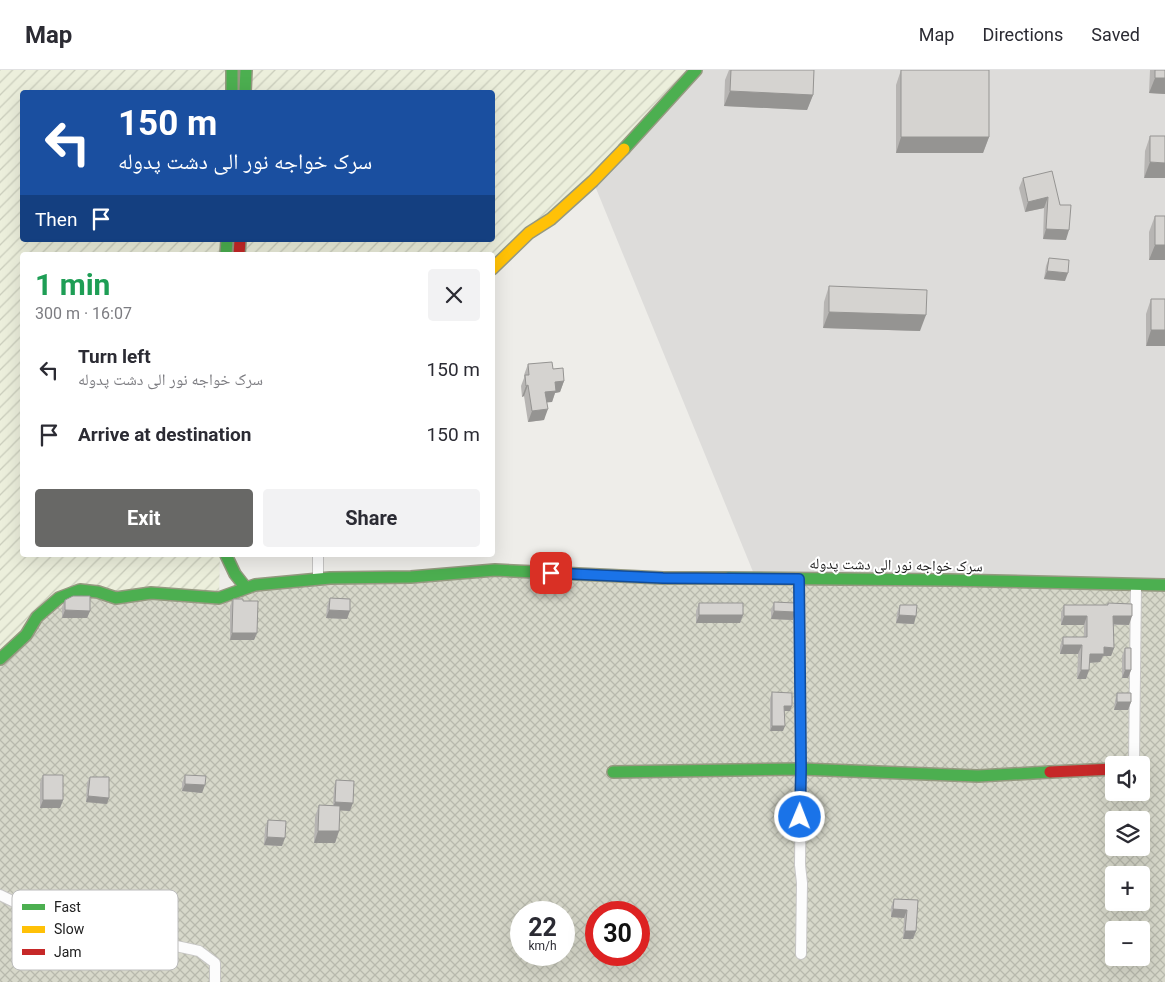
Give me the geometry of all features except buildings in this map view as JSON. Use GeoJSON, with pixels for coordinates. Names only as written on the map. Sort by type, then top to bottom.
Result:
{"type":"FeatureCollection","features":[{"type":"Feature","properties":{"kind":"street"},"geometry":{"type":"LineString","coordinates":[[232,70],[232,90]]}},
{"type":"Feature","properties":{"kind":"street"},"geometry":{"type":"LineString","coordinates":[[245,90],[246,70]]}},
{"type":"Feature","properties":{"kind":"street"},"geometry":{"type":"LineString","coordinates":[[495,266],[529,233],[551,219],[593,181],[696,70]]}},
{"type":"Feature","properties":{"kind":"street"},"geometry":{"type":"LineString","coordinates":[[228,557],[235,574],[246,588]]}},
{"type":"Feature","properties":{"kind":"street"},"geometry":{"type":"LineString","coordinates":[[318,557],[318,580]]}},
{"type":"Feature","properties":{"kind":"street","name":"سرک خواجه نور الی دشت پدوله"},"geometry":{"type":"LineString","coordinates":[[0,658],[26,635],[37,617],[59,598],[80,590],[98,592],[116,598],[151,593],[219,598],[255,585],[318,580],[411,577],[495,570],[663,578],[958,580],[1165,585]]}},
{"type":"Feature","properties":{"kind":"street"},"geometry":{"type":"LineString","coordinates":[[799,579],[801,954]]}},
{"type":"Feature","properties":{"kind":"street"},"geometry":{"type":"LineString","coordinates":[[1134,756],[1136,584]]}},
{"type":"Feature","properties":{"kind":"street"},"geometry":{"type":"LineString","coordinates":[[613,772],[801,769],[978,776],[1105,769]]}},
{"type":"Feature","properties":{"kind":"street"},"geometry":{"type":"LineString","coordinates":[[0,895],[12,901]]}},
{"type":"Feature","properties":{"kind":"street"},"geometry":{"type":"LineString","coordinates":[[178,946],[199,951],[215,963],[215,982]]}},
{"type":"Feature","properties":{"kind":"shaded area"},"geometry":{"type":"Polygon","coordinates":[[[696,70],[1165,70],[1165,585],[756,579],[593,181],[696,70]]]}},
{"type":"Feature","properties":{"kind":"shaded area"},"geometry":{"type":"Polygon","coordinates":[[[495,570],[1165,585],[1165,982],[0,982],[0,659],[59,598],[219,598],[255,585],[495,570]]]}},
{"type":"Feature","properties":{"kind":"green space"},"geometry":{"type":"Polygon","coordinates":[[[0,70],[696,70],[495,267],[495,252],[20,252],[20,557],[220,557],[219,598],[59,598],[0,659],[0,70]]]}},
{"type":"Feature","properties":{"kind":"traffic: fast"},"geometry":{"type":"LineString","coordinates":[[232,70],[232,90]]}},
{"type":"Feature","properties":{"kind":"traffic: fast"},"geometry":{"type":"LineString","coordinates":[[245,90],[246,70]]}},
{"type":"Feature","properties":{"kind":"traffic: fast"},"geometry":{"type":"LineString","coordinates":[[624,149],[696,70]]}},
{"type":"Feature","properties":{"kind":"traffic: fast"},"geometry":{"type":"LineString","coordinates":[[226,252],[227,242]]}},
{"type":"Feature","properties":{"kind":"traffic: fast"},"geometry":{"type":"LineString","coordinates":[[227,557],[235,574],[246,588]]}},
{"type":"Feature","properties":{"kind":"traffic: fast"},"geometry":{"type":"LineString","coordinates":[[0,659],[26,635],[37,617],[59,598],[80,590],[98,592],[116,598],[151,593],[219,598],[255,585],[330,578],[411,577],[495,570],[536,572]]}},
{"type":"Feature","properties":{"kind":"traffic: fast"},"geometry":{"type":"LineString","coordinates":[[726,578],[948,580],[1165,585]]}},
{"type":"Feature","properties":{"kind":"traffic: fast"},"geometry":{"type":"LineString","coordinates":[[613,772],[801,769],[978,776],[1050,772]]}},
{"type":"Feature","properties":{"kind":"traffic: slow"},"geometry":{"type":"LineString","coordinates":[[495,266],[529,233],[551,219],[593,181],[624,149]]}},
{"type":"Feature","properties":{"kind":"traffic: slow"},"geometry":{"type":"LineString","coordinates":[[536,572],[663,578],[726,578]]}},
{"type":"Feature","properties":{"kind":"traffic: jam"},"geometry":{"type":"LineString","coordinates":[[239,252],[240,242]]}},
{"type":"Feature","properties":{"kind":"traffic: jam"},"geometry":{"type":"LineString","coordinates":[[1050,772],[1105,769]]}},
{"type":"Feature","properties":{"kind":"route"},"geometry":{"type":"LineString","coordinates":[[551,573],[663,578],[799,579],[800,817]]}}]}
